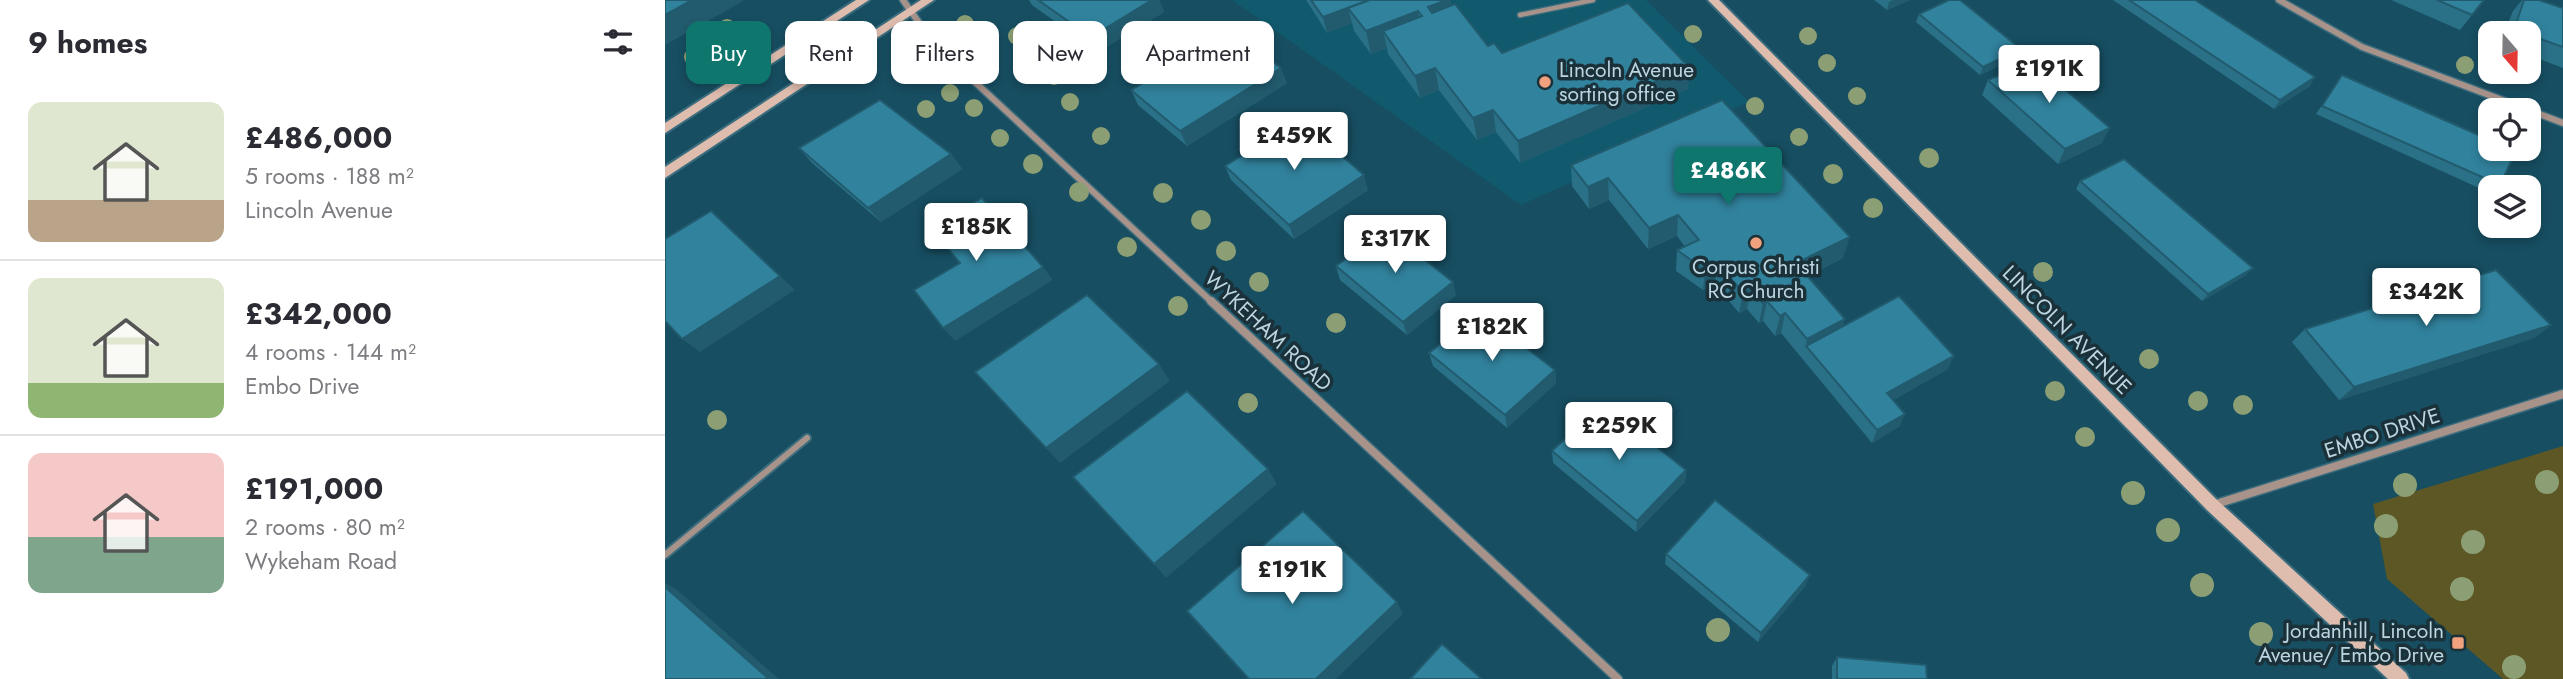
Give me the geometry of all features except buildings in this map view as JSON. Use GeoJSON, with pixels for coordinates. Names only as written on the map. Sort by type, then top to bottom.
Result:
{"type":"FeatureCollection","features":[{"type":"Feature","properties":{"kind":"street"},"geometry":{"type":"LineString","coordinates":[[665,129],[864,0]]}},
{"type":"Feature","properties":{"kind":"street"},"geometry":{"type":"LineString","coordinates":[[665,173],[907,6],[929,0]]}},
{"type":"Feature","properties":{"kind":"street","name":"LINCOLN AVENUE"},"geometry":{"type":"LineString","coordinates":[[1713,0],[2212,505],[2400,679]]}},
{"type":"Feature","properties":{"kind":"street"},"geometry":{"type":"LineString","coordinates":[[2279,0],[2362,47],[2563,123]]}},
{"type":"Feature","properties":{"kind":"street","name":"WYKEHAM ROAD"},"geometry":{"type":"LineString","coordinates":[[907,6],[943,53],[1618,679]]}},
{"type":"Feature","properties":{"kind":"street","name":"EMBO DRIVE"},"geometry":{"type":"LineString","coordinates":[[2212,505],[2563,394]]}},
{"type":"Feature","properties":{"kind":"lane"},"geometry":{"type":"LineString","coordinates":[[1520,15],[1593,0]]}},
{"type":"Feature","properties":{"kind":"lane"},"geometry":{"type":"LineString","coordinates":[[665,555],[807,438]]}},
{"type":"Feature","properties":{"kind":"shaded area"},"geometry":{"type":"Polygon","coordinates":[[[1232,0],[1646,0],[1749,102],[1521,205],[1274,30],[1274,21],[1262,21],[1232,0]]]}},
{"type":"Feature","properties":{"kind":"shaded area"},"geometry":{"type":"Polygon","coordinates":[[[2563,446],[2563,679],[2503,679],[2387,579],[2373,504],[2563,446]]]}},
{"type":"Feature","properties":{"kind":"place","name":"Lincoln Avenue sorting office"},"geometry":{"type":"Point","coordinates":[1545,82]}},
{"type":"Feature","properties":{"kind":"place","name":"Corpus Christi RC Church"},"geometry":{"type":"Point","coordinates":[1756,243]}},
{"type":"Feature","properties":{"kind":"place","name":"Jordanhill, Lincoln Avenue/ Embo Drive"},"geometry":{"type":"Point","coordinates":[2458,643]}}]}
